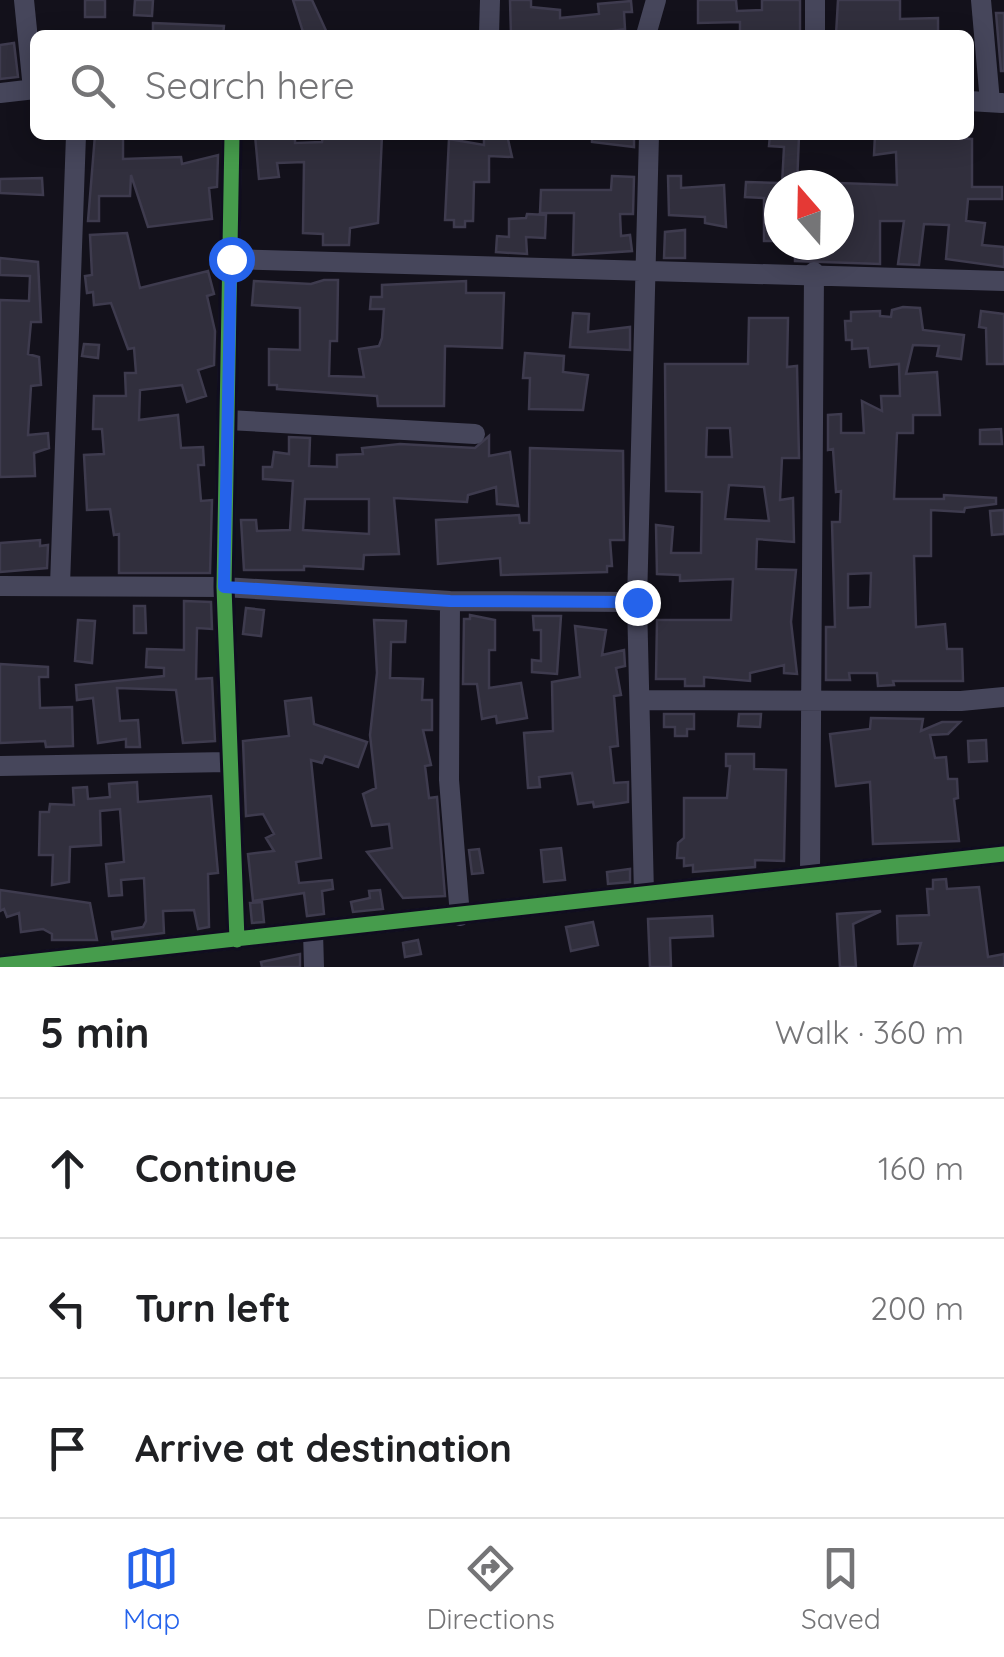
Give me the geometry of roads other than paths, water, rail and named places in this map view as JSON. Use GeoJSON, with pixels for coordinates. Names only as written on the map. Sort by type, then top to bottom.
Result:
{"type":"FeatureCollection","features":[{"type":"Feature","properties":{"kind":"street"},"geometry":{"type":"LineString","coordinates":[[24,0],[30,53]]}},
{"type":"Feature","properties":{"kind":"street"},"geometry":{"type":"LineString","coordinates":[[489,30],[490,0]]}},
{"type":"Feature","properties":{"kind":"street"},"geometry":{"type":"LineString","coordinates":[[647,30],[656,0]]}},
{"type":"Feature","properties":{"kind":"street"},"geometry":{"type":"LineString","coordinates":[[815,0],[815,30]]}},
{"type":"Feature","properties":{"kind":"street"},"geometry":{"type":"LineString","coordinates":[[981,0],[988,102]]}},
{"type":"Feature","properties":{"kind":"street"},"geometry":{"type":"LineString","coordinates":[[0,92],[30,89]]}},
{"type":"Feature","properties":{"kind":"street"},"geometry":{"type":"LineString","coordinates":[[60,585],[76,140]]}},
{"type":"Feature","properties":{"kind":"street"},"geometry":{"type":"LineString","coordinates":[[232,140],[224,587],[237,940]]}},
{"type":"Feature","properties":{"kind":"street"},"geometry":{"type":"LineString","coordinates":[[644,894],[637,602],[650,140]]}},
{"type":"Feature","properties":{"kind":"street"},"geometry":{"type":"LineString","coordinates":[[231,259],[644,273],[814,272],[1004,281]]}},
{"type":"Feature","properties":{"kind":"street"},"geometry":{"type":"LineString","coordinates":[[810,874],[814,272]]}},
{"type":"Feature","properties":{"kind":"street"},"geometry":{"type":"LineString","coordinates":[[228,420],[475,434]]}},
{"type":"Feature","properties":{"kind":"street"},"geometry":{"type":"LineString","coordinates":[[0,586],[224,587],[450,601],[637,602]]}},
{"type":"Feature","properties":{"kind":"street"},"geometry":{"type":"LineString","coordinates":[[450,601],[450,780],[460,916]]}},
{"type":"Feature","properties":{"kind":"street"},"geometry":{"type":"LineString","coordinates":[[641,700],[1004,697]]}},
{"type":"Feature","properties":{"kind":"street"},"geometry":{"type":"LineString","coordinates":[[0,766],[228,762]]}},
{"type":"Feature","properties":{"kind":"street"},"geometry":{"type":"LineString","coordinates":[[0,965],[148,958],[237,940],[1004,854]]}},
{"type":"Feature","properties":{"kind":"street"},"geometry":{"type":"LineString","coordinates":[[313,932],[314,967]]}}]}
